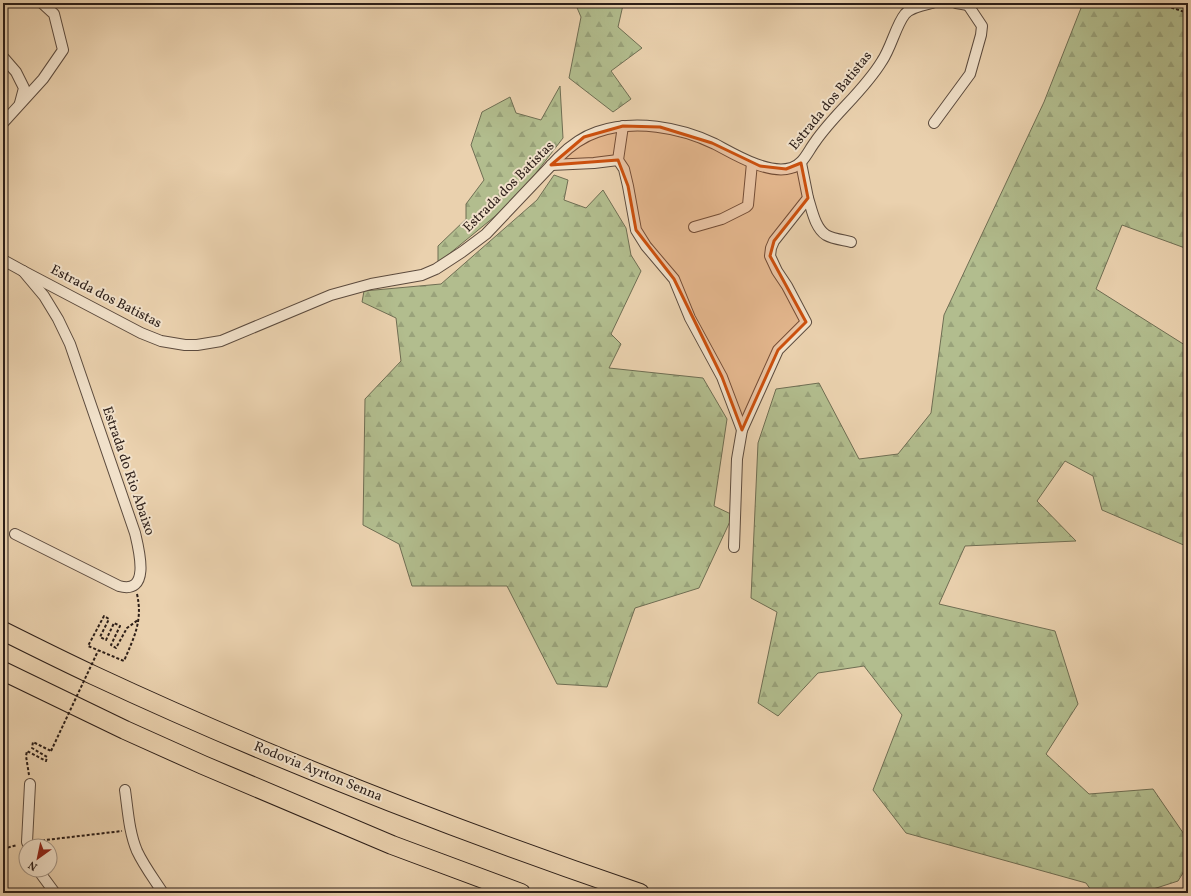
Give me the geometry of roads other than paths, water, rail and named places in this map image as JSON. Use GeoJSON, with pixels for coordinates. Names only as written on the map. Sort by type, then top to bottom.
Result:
{"type":"FeatureCollection","features":[{"type":"Feature","properties":{"kind":"highway","name":"Rodovia Ayrton Senna"},"geometry":{"type":"LineString","coordinates":[[3,631],[93,675],[260,749],[457,828],[640,893]]}},
{"type":"Feature","properties":{"kind":"highway"},"geometry":{"type":"LineString","coordinates":[[3,672],[203,765],[392,845],[521,893]]}},
{"type":"Feature","properties":{"kind":"street"},"geometry":{"type":"LineString","coordinates":[[3,123],[43,79],[64,50],[54,14],[42,3]]}},
{"type":"Feature","properties":{"kind":"street","name":"Estrada dos Batistas"},"geometry":{"type":"LineString","coordinates":[[23,271],[141,333],[161,341],[185,345],[197,345],[221,341],[331,295],[371,284],[422,275],[436,269],[486,234],[571,146],[584,137],[596,132],[623,126],[660,127],[682,132],[712,143],[752,163],[779,169],[792,168],[800,163],[825,127],[876,70],[888,51],[905,14],[912,8],[932,3]]}},
{"type":"Feature","properties":{"kind":"street"},"geometry":{"type":"LineString","coordinates":[[934,123],[970,74],[982,35],[982,26],[970,4],[956,3]]}},
{"type":"Feature","properties":{"kind":"street"},"geometry":{"type":"LineString","coordinates":[[3,57],[16,72],[24,88],[20,105]]}},
{"type":"Feature","properties":{"kind":"street"},"geometry":{"type":"LineString","coordinates":[[623,126],[618,160],[624,169],[636,230],[646,246],[674,279],[690,318],[722,377],[742,430]]}},
{"type":"Feature","properties":{"kind":"street"},"geometry":{"type":"LineString","coordinates":[[551,165],[594,163],[618,160]]}},
{"type":"Feature","properties":{"kind":"street"},"geometry":{"type":"LineString","coordinates":[[694,227],[722,219],[748,205],[752,163]]}},
{"type":"Feature","properties":{"kind":"street"},"geometry":{"type":"LineString","coordinates":[[800,163],[808,198],[818,226],[827,236],[850,242]]}},
{"type":"Feature","properties":{"kind":"street"},"geometry":{"type":"LineString","coordinates":[[734,548],[737,459],[742,430],[778,350],[806,322],[787,286],[777,272],[770,256],[771,248],[774,241],[808,198]]}},
{"type":"Feature","properties":{"kind":"street","name":"Estrada do Rio Abaixo"},"geometry":{"type":"LineString","coordinates":[[3,260],[23,271],[44,296],[58,319],[70,344],[135,533],[141,559],[139,579],[131,588],[119,586],[15,534]]}},
{"type":"Feature","properties":{"kind":"street"},"geometry":{"type":"LineString","coordinates":[[28,838],[30,784]]}},
{"type":"Feature","properties":{"kind":"street"},"geometry":{"type":"LineString","coordinates":[[125,790],[131,830],[137,850],[142,861],[163,893]]}},
{"type":"Feature","properties":{"kind":"street"},"geometry":{"type":"LineString","coordinates":[[44,878],[55,893]]}}]}
